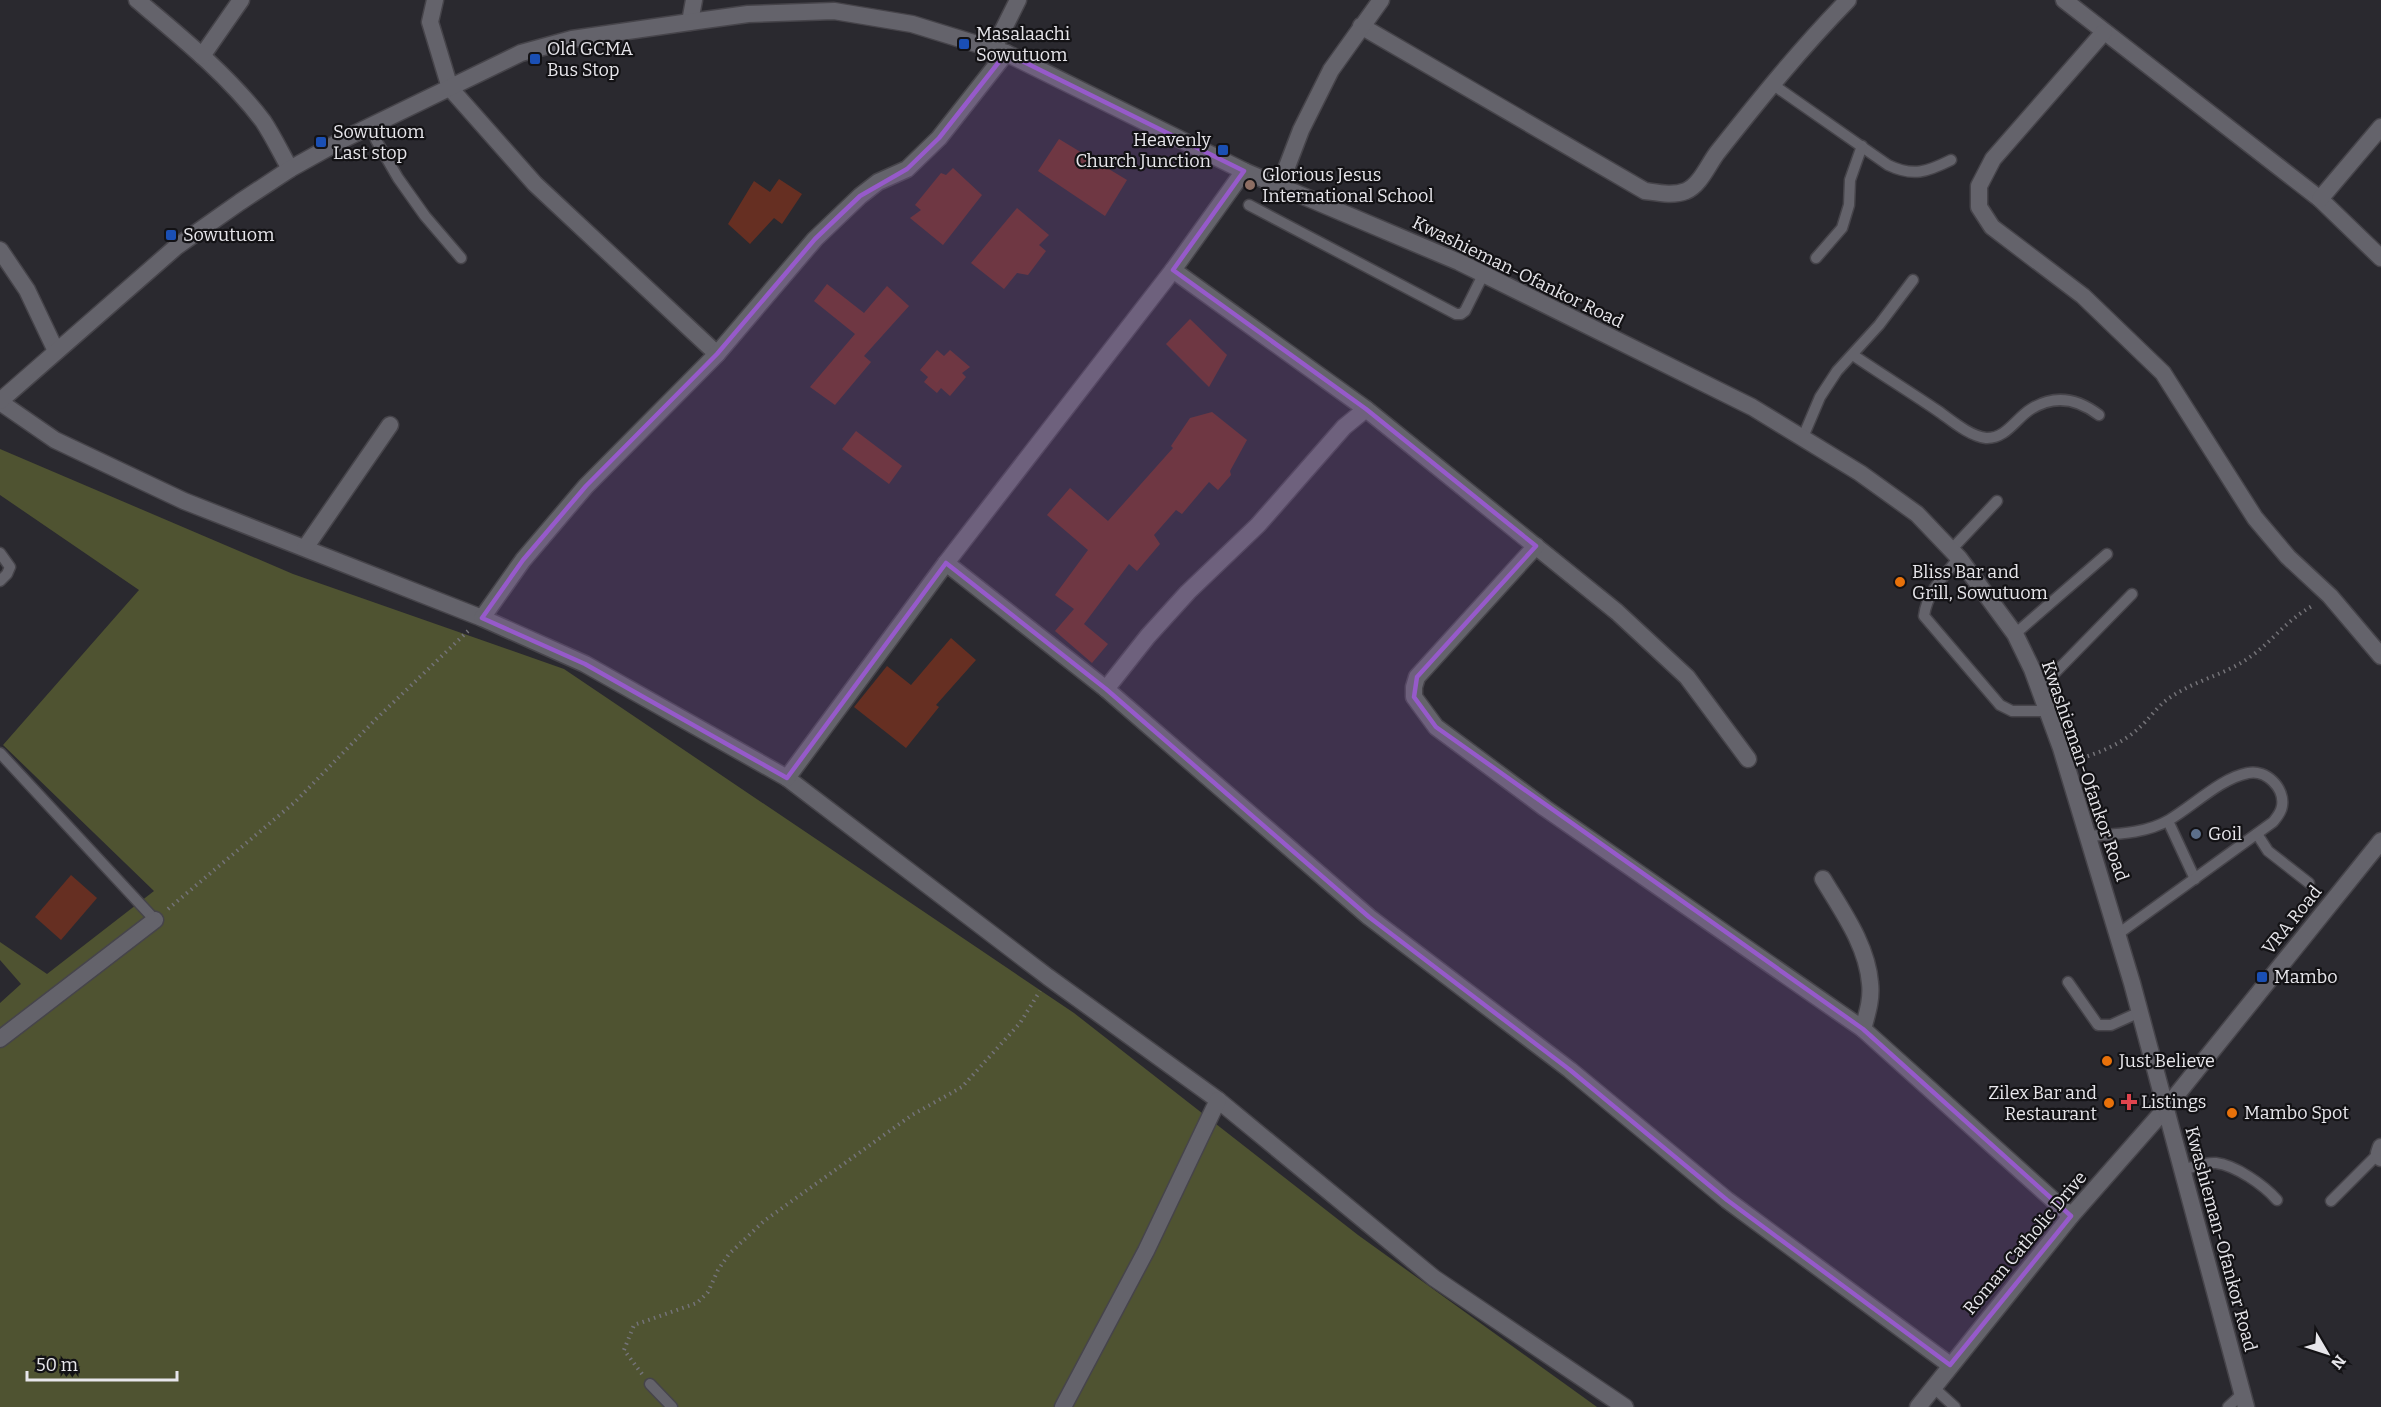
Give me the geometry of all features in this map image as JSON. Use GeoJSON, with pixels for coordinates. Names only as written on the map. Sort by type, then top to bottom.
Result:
{"type":"FeatureCollection","features":[{"type":"Feature","properties":{"kind":"street"},"geometry":{"type":"LineString","coordinates":[[137,0],[202,56],[247,102],[264,124],[290,169]]}},
{"type":"Feature","properties":{"kind":"street"},"geometry":{"type":"LineString","coordinates":[[202,56],[241,0]]}},
{"type":"Feature","properties":{"kind":"street"},"geometry":{"type":"LineString","coordinates":[[435,0],[430,22],[450,88],[535,184],[717,354]]}},
{"type":"Feature","properties":{"kind":"street"},"geometry":{"type":"LineString","coordinates":[[690,22],[694,0]]}},
{"type":"Feature","properties":{"kind":"street"},"geometry":{"type":"LineString","coordinates":[[482,618],[523,560],[586,486],[717,354],[815,238],[860,196],[878,182],[907,169],[939,138],[1000,50],[1017,0]]}},
{"type":"Feature","properties":{"kind":"street"},"geometry":{"type":"LineString","coordinates":[[1280,185],[1301,130],[1331,70],[1381,0]]}},
{"type":"Feature","properties":{"kind":"street"},"geometry":{"type":"LineString","coordinates":[[1361,26],[1645,192],[1670,194],[1687,190],[1699,179],[1772,84],[1848,0]]}},
{"type":"Feature","properties":{"kind":"street"},"geometry":{"type":"LineString","coordinates":[[2064,0],[2320,199],[2381,258]]}},
{"type":"Feature","properties":{"kind":"street","name":"Kwashieman-Ofankor Road"},"geometry":{"type":"LineString","coordinates":[[0,401],[176,247],[290,169],[383,120],[520,53],[596,35],[748,14],[837,5],[1000,50],[1244,171],[1483,275],[1752,407],[1803,437],[1917,514],[1955,554],[2015,634],[2039,689],[2066,764],[2140,1012],[2244,1401]]}},
{"type":"Feature","properties":{"kind":"street"},"geometry":{"type":"LineString","coordinates":[[2104,32],[1993,159],[1979,186],[1979,207],[1992,227],[2083,296],[2163,373],[2255,518],[2288,557],[2330,596],[2381,656]]}},
{"type":"Feature","properties":{"kind":"street"},"geometry":{"type":"LineString","coordinates":[[2320,199],[2381,127]]}},
{"type":"Feature","properties":{"kind":"street"},"geometry":{"type":"LineString","coordinates":[[787,778],[946,563],[1173,270],[1244,171]]}},
{"type":"Feature","properties":{"kind":"street"},"geometry":{"type":"LineString","coordinates":[[0,250],[27,290],[56,351]]}},
{"type":"Feature","properties":{"kind":"street"},"geometry":{"type":"LineString","coordinates":[[1173,270],[1366,409],[1617,612],[1687,677],[1748,759]]}},
{"type":"Feature","properties":{"kind":"street"},"geometry":{"type":"LineString","coordinates":[[0,401],[55,440],[184,501],[482,618],[585,664],[787,778],[1048,977],[1218,1100],[1434,1278],[1625,1407]]}},
{"type":"Feature","properties":{"kind":"street"},"geometry":{"type":"LineString","coordinates":[[1106,689],[1148,636],[1180,601],[1258,525],[1344,427],[1366,409]]}},
{"type":"Feature","properties":{"kind":"street"},"geometry":{"type":"LineString","coordinates":[[305,548],[390,425]]}},
{"type":"Feature","properties":{"kind":"street"},"geometry":{"type":"LineString","coordinates":[[1536,546],[1417,677],[1414,697],[1436,728],[1545,808],[1863,1029],[2071,1216]]}},
{"type":"Feature","properties":{"kind":"street"},"geometry":{"type":"LineString","coordinates":[[946,563],[1106,689],[1369,917],[1570,1070],[1727,1200],[1950,1365]]}},
{"type":"Feature","properties":{"kind":"street","name":"VRA Road"},"geometry":{"type":"LineString","coordinates":[[2166,1108],[2381,841]]}},
{"type":"Feature","properties":{"kind":"street"},"geometry":{"type":"LineString","coordinates":[[1822,879],[1848,920],[1863,951],[1870,982],[1870,1000],[1863,1029]]}},
{"type":"Feature","properties":{"kind":"street"},"geometry":{"type":"LineString","coordinates":[[0,1039],[155,920]]}},
{"type":"Feature","properties":{"kind":"street"},"geometry":{"type":"LineString","coordinates":[[1063,1407],[1146,1251],[1218,1100]]}},
{"type":"Feature","properties":{"kind":"street","name":"Roman Catholic Drive"},"geometry":{"type":"LineString","coordinates":[[1918,1407],[2071,1216],[2166,1108]]}},
{"type":"Feature","properties":{"kind":"lane"},"geometry":{"type":"LineString","coordinates":[[1772,84],[1888,165],[1904,172],[1929,171],[1951,160]]}},
{"type":"Feature","properties":{"kind":"lane"},"geometry":{"type":"LineString","coordinates":[[383,120],[376,141],[425,216],[461,258]]}},
{"type":"Feature","properties":{"kind":"lane"},"geometry":{"type":"LineString","coordinates":[[1816,258],[1842,228],[1849,205],[1851,180],[1862,146]]}},
{"type":"Feature","properties":{"kind":"lane"},"geometry":{"type":"LineString","coordinates":[[1250,205],[1456,314],[1465,311],[1483,275]]}},
{"type":"Feature","properties":{"kind":"lane"},"geometry":{"type":"LineString","coordinates":[[1803,437],[1820,397],[1838,371],[1913,280]]}},
{"type":"Feature","properties":{"kind":"lane"},"geometry":{"type":"LineString","coordinates":[[1853,355],[1964,428],[1986,438],[1997,436],[2012,427],[2032,408],[2049,402],[2073,400],[2086,405],[2099,415]]}},
{"type":"Feature","properties":{"kind":"lane"},"geometry":{"type":"LineString","coordinates":[[1997,501],[1955,554],[1926,603],[1924,616],[2000,705],[2012,711],[2047,711]]}},
{"type":"Feature","properties":{"kind":"lane"},"geometry":{"type":"LineString","coordinates":[[0,553],[10,567],[0,581]]}},
{"type":"Feature","properties":{"kind":"lane"},"geometry":{"type":"LineString","coordinates":[[2015,634],[2106,554]]}},
{"type":"Feature","properties":{"kind":"lane"},"geometry":{"type":"LineString","coordinates":[[2039,689],[2132,594]]}},
{"type":"Feature","properties":{"kind":"lane"},"geometry":{"type":"LineString","coordinates":[[0,753],[155,920]]}},
{"type":"Feature","properties":{"kind":"lane"},"geometry":{"type":"LineString","coordinates":[[2088,836],[2129,833],[2168,821],[2201,797],[2238,776],[2258,772],[2271,779],[2282,794],[2283,805],[2273,822],[2118,934]]}},
{"type":"Feature","properties":{"kind":"lane"},"geometry":{"type":"LineString","coordinates":[[2168,821],[2195,879]]}},
{"type":"Feature","properties":{"kind":"lane"},"geometry":{"type":"LineString","coordinates":[[2257,834],[2268,851],[2308,884]]}},
{"type":"Feature","properties":{"kind":"lane"},"geometry":{"type":"LineString","coordinates":[[2068,982],[2098,1025],[2111,1025],[2140,1012]]}},
{"type":"Feature","properties":{"kind":"lane"},"geometry":{"type":"LineString","coordinates":[[2331,1201],[2380,1153]]}},
{"type":"Feature","properties":{"kind":"lane"},"geometry":{"type":"LineString","coordinates":[[2182,1170],[2214,1163],[2228,1166],[2262,1185],[2277,1200]]}},
{"type":"Feature","properties":{"kind":"lane"},"geometry":{"type":"LineString","coordinates":[[650,1384],[672,1407]]}},
{"type":"Feature","properties":{"kind":"lane"},"geometry":{"type":"LineString","coordinates":[[1933,1387],[1955,1407]]}},
{"type":"Feature","properties":{"kind":"lane"},"geometry":{"type":"LineString","coordinates":[[2228,1407],[2244,1401]]}},
{"type":"Feature","properties":{"kind":"path"},"geometry":{"type":"LineString","coordinates":[[2066,764],[2106,749],[2137,730],[2164,702],[2182,690],[2242,662],[2302,612],[2330,596]]}},
{"type":"Feature","properties":{"kind":"path"},"geometry":{"type":"LineString","coordinates":[[155,920],[295,802],[376,719],[482,618]]}},
{"type":"Feature","properties":{"kind":"path"},"geometry":{"type":"LineString","coordinates":[[650,1384],[624,1350],[634,1324],[698,1304],[708,1292],[718,1270],[729,1254],[764,1221],[912,1115],[962,1087],[1020,1023],[1048,977]]}},
{"type":"Feature","properties":{"kind":"highlighted area"},"geometry":{"type":"Polygon","coordinates":[[[1006,53],[1244,171],[1173,270],[1366,409],[1536,546],[1417,677],[1414,697],[1436,727],[1863,1029],[2071,1216],[1950,1365],[1727,1200],[1570,1070],[1369,917],[1106,689],[946,563],[787,778],[585,664],[482,618],[523,560],[586,486],[717,354],[815,239],[860,196],[907,169],[939,138],[1006,53]]]}},
{"type":"Feature","properties":{"kind":"green space"},"geometry":{"type":"Polygon","coordinates":[[[0,449],[293,574],[564,669],[1074,1013],[1358,1235],[1597,1407],[0,1407],[0,1003],[21,984],[0,960],[0,942],[47,974],[154,891],[3,745],[139,590],[0,495],[0,449]]]}},
{"type":"Feature","properties":{"kind":"building"},"geometry":{"type":"Polygon","coordinates":[[[1059,139],[1127,180],[1105,216],[1038,171],[1059,139]]]}},
{"type":"Feature","properties":{"kind":"building"},"geometry":{"type":"Polygon","coordinates":[[[953,168],[982,195],[943,245],[910,218],[921,210],[915,205],[941,173],[946,175],[953,168]]]}},
{"type":"Feature","properties":{"kind":"building"},"geometry":{"type":"Polygon","coordinates":[[[779,179],[802,194],[782,224],[774,218],[750,244],[728,224],[754,181],[770,192],[779,179]]]}},
{"type":"Feature","properties":{"kind":"building"},"geometry":{"type":"Polygon","coordinates":[[[1017,208],[1049,235],[1039,245],[1046,251],[1028,275],[1017,273],[1004,289],[971,263],[1017,208]]]}},
{"type":"Feature","properties":{"kind":"building"},"geometry":{"type":"Polygon","coordinates":[[[827,284],[864,313],[887,286],[909,306],[864,356],[871,362],[835,405],[810,387],[855,334],[814,301],[827,284]]]}},
{"type":"Feature","properties":{"kind":"building"},"geometry":{"type":"Polygon","coordinates":[[[1190,319],[1227,355],[1209,387],[1166,344],[1190,319]]]}},
{"type":"Feature","properties":{"kind":"building"},"geometry":{"type":"Polygon","coordinates":[[[937,350],[944,356],[950,350],[970,367],[962,373],[966,377],[950,396],[941,388],[937,393],[924,382],[928,377],[920,370],[937,350]]]}},
{"type":"Feature","properties":{"kind":"building"},"geometry":{"type":"Polygon","coordinates":[[[1212,412],[1247,440],[1230,471],[1231,475],[1218,490],[1209,482],[1182,514],[1176,510],[1154,535],[1160,544],[1137,571],[1129,564],[1084,624],[1108,644],[1092,663],[1055,631],[1074,609],[1055,595],[1088,550],[1047,515],[1070,488],[1108,521],[1173,448],[1171,446],[1190,418],[1212,412]]]}},
{"type":"Feature","properties":{"kind":"building"},"geometry":{"type":"Polygon","coordinates":[[[856,431],[902,466],[889,484],[842,449],[856,431]]]}},
{"type":"Feature","properties":{"kind":"building"},"geometry":{"type":"Polygon","coordinates":[[[951,638],[976,660],[936,705],[939,707],[906,748],[854,707],[887,666],[911,685],[951,638]]]}},
{"type":"Feature","properties":{"kind":"building"},"geometry":{"type":"Polygon","coordinates":[[[71,875],[97,898],[61,940],[35,917],[71,875]]]}},
{"type":"Feature","properties":{"kind":"place","name":"Masalaachi Sowutuom"},"geometry":{"type":"Point","coordinates":[964,44]}},
{"type":"Feature","properties":{"kind":"place","name":"Old GCMA Bus Stop"},"geometry":{"type":"Point","coordinates":[535,59]}},
{"type":"Feature","properties":{"kind":"place","name":"Sowutuom Last stop"},"geometry":{"type":"Point","coordinates":[321,142]}},
{"type":"Feature","properties":{"kind":"place","name":"Heavenly Church Junction"},"geometry":{"type":"Point","coordinates":[1223,150]}},
{"type":"Feature","properties":{"kind":"place","name":"Glorious Jesus International School"},"geometry":{"type":"Point","coordinates":[1250,185]}},
{"type":"Feature","properties":{"kind":"place","name":"Sowutuom"},"geometry":{"type":"Point","coordinates":[171,235]}},
{"type":"Feature","properties":{"kind":"place","name":"Bliss Bar and Grill, Sowutuom"},"geometry":{"type":"Point","coordinates":[1900,582]}},
{"type":"Feature","properties":{"kind":"place","name":"Goil"},"geometry":{"type":"Point","coordinates":[2196,834]}},
{"type":"Feature","properties":{"kind":"place","name":"Mambo"},"geometry":{"type":"Point","coordinates":[2262,977]}},
{"type":"Feature","properties":{"kind":"place","name":"Just Believe"},"geometry":{"type":"Point","coordinates":[2107,1061]}},
{"type":"Feature","properties":{"kind":"place","name":"Listings"},"geometry":{"type":"Point","coordinates":[2129,1102]}},
{"type":"Feature","properties":{"kind":"place","name":"Zilex Bar and Restaurant"},"geometry":{"type":"Point","coordinates":[2109,1103]}},
{"type":"Feature","properties":{"kind":"place","name":"Mambo Spot"},"geometry":{"type":"Point","coordinates":[2232,1113]}}]}
